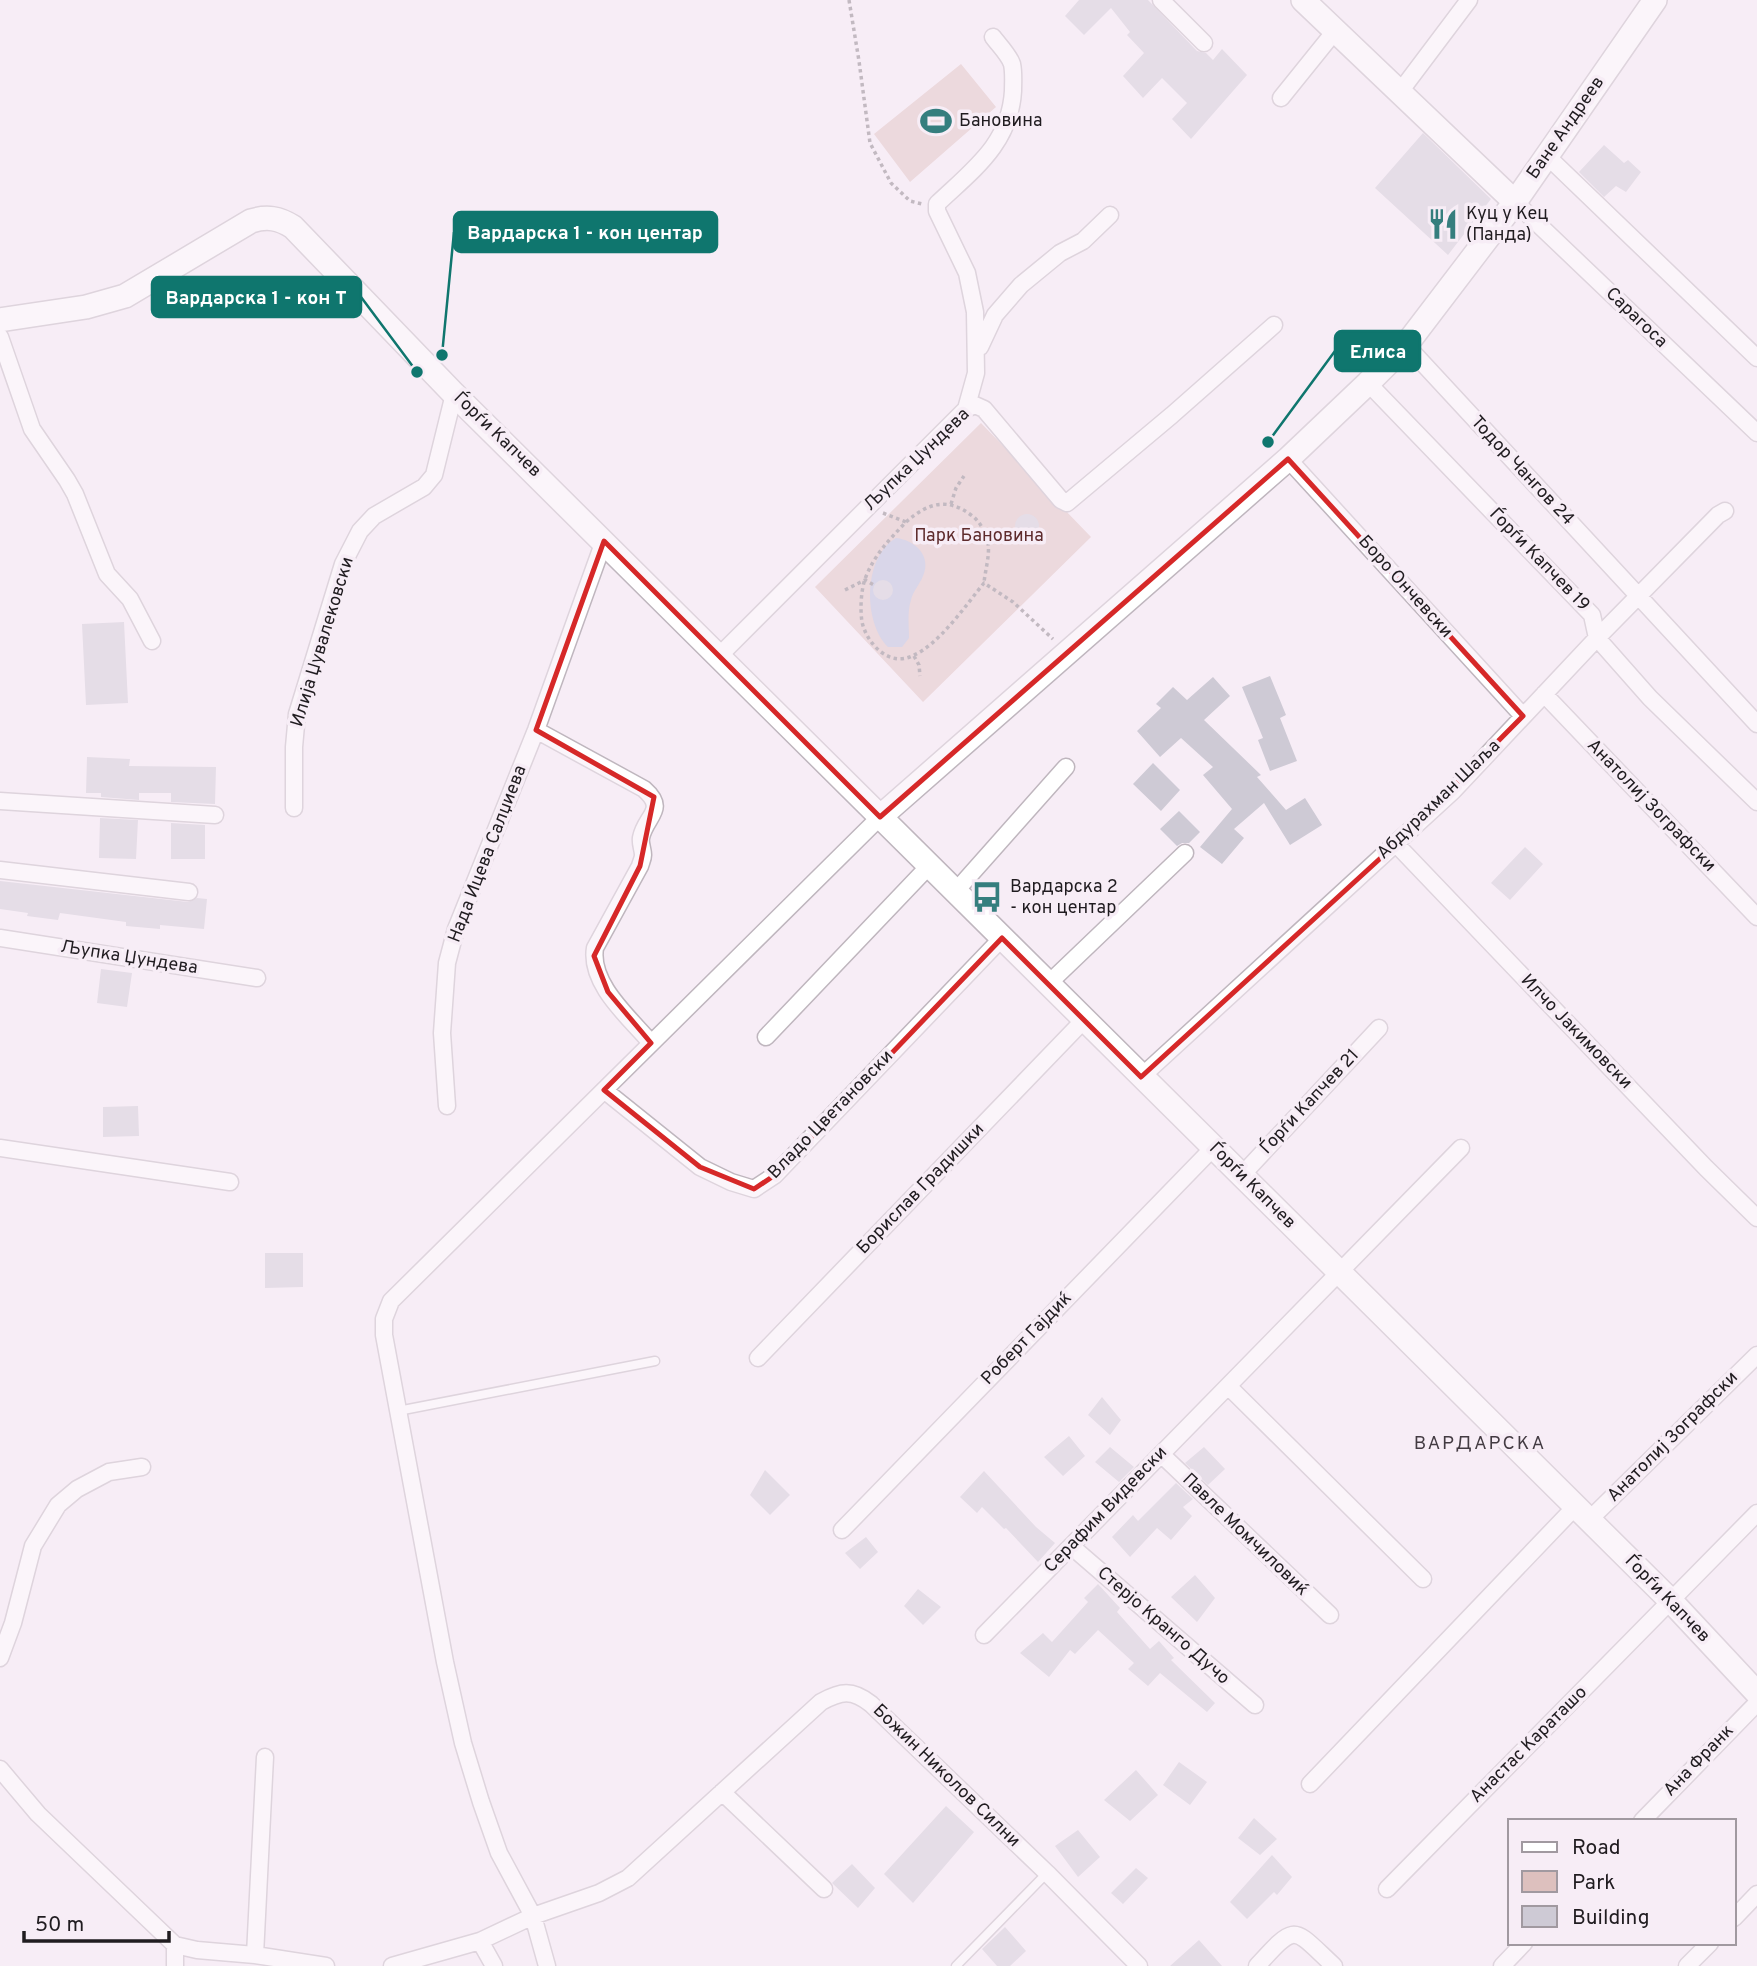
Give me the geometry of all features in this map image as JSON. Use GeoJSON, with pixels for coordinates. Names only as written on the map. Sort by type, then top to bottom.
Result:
{"type":"FeatureCollection","features":[{"type":"Feature","properties":{"kind":"street"},"geometry":{"type":"LineString","coordinates":[[1161,0],[1204,43]]}},
{"type":"Feature","properties":{"kind":"street"},"geometry":{"type":"LineString","coordinates":[[1399,93],[1469,0]]}},
{"type":"Feature","properties":{"kind":"street","name":"Бане Андреев"},"geometry":{"type":"LineString","coordinates":[[1368,383],[1406,345],[1515,202],[1655,0]]}},
{"type":"Feature","properties":{"kind":"street"},"geometry":{"type":"LineString","coordinates":[[1315,4],[1335,31],[1515,202]]}},
{"type":"Feature","properties":{"kind":"street"},"geometry":{"type":"LineString","coordinates":[[1281,98],[1335,31]]}},
{"type":"Feature","properties":{"kind":"street"},"geometry":{"type":"LineString","coordinates":[[966,409],[976,373],[975,312],[967,273],[940,219],[937,207],[939,202],[988,156],[1011,112],[1014,79],[1011,62],[993,37]]}},
{"type":"Feature","properties":{"kind":"street"},"geometry":{"type":"LineString","coordinates":[[1547,156],[1757,358]]}},
{"type":"Feature","properties":{"kind":"street","name":"Сарагоса"},"geometry":{"type":"LineString","coordinates":[[1515,202],[1757,433]]}},
{"type":"Feature","properties":{"kind":"street"},"geometry":{"type":"LineString","coordinates":[[976,359],[987,330],[1005,302],[1059,253],[1083,241],[1110,215]]}},
{"type":"Feature","properties":{"kind":"street","name":"Ѓорѓи Капчев"},"geometry":{"type":"LineString","coordinates":[[0,320],[86,307],[125,296],[251,220],[263,217],[284,221],[293,227],[454,394],[1671,1601],[1757,1693]]}},
{"type":"Feature","properties":{"kind":"street","name":"Љупка Џундева"},"geometry":{"type":"LineString","coordinates":[[719,656],[966,409],[975,405],[984,409],[1060,500],[1067,503],[1274,325]]}},
{"type":"Feature","properties":{"kind":"street"},"geometry":{"type":"LineString","coordinates":[[0,337],[32,429],[75,494],[107,573],[130,599],[152,640]]}},
{"type":"Feature","properties":{"kind":"street","name":"Тодор Чангов 24"},"geometry":{"type":"LineString","coordinates":[[1406,345],[1757,724]]}},
{"type":"Feature","properties":{"kind":"street"},"geometry":{"type":"LineString","coordinates":[[547,1966],[533,1916],[499,1853],[463,1743],[445,1662],[384,1335],[384,1319],[391,1301],[880,817],[1288,459],[1368,383]]}},
{"type":"Feature","properties":{"kind":"street","name":"Ѓорѓи Капчев 19"},"geometry":{"type":"LineString","coordinates":[[1368,383],[1592,615],[1597,638],[1650,698],[1757,802]]}},
{"type":"Feature","properties":{"kind":"street","name":"Илија Џувалековски"},"geometry":{"type":"LineString","coordinates":[[294,808],[294,747],[298,714],[343,564],[360,531],[374,516],[424,487],[435,475],[454,394]]}},
{"type":"Feature","properties":{"kind":"street","name":"Боро Ончевски"},"geometry":{"type":"LineString","coordinates":[[1288,459],[1523,716]]}},
{"type":"Feature","properties":{"kind":"street","name":"Абдурахман Шаља"},"geometry":{"type":"LineString","coordinates":[[1141,1077],[1453,791],[1597,638],[1725,511]]}},
{"type":"Feature","properties":{"kind":"street","name":"Нада Ицева Салџиева"},"geometry":{"type":"LineString","coordinates":[[447,1106],[442,1033],[447,963],[456,929],[536,730],[604,541]]}},
{"type":"Feature","properties":{"kind":"street","name":"Анатолиј Зографски"},"geometry":{"type":"LineString","coordinates":[[1544,694],[1757,917]]}},
{"type":"Feature","properties":{"kind":"street"},"geometry":{"type":"LineString","coordinates":[[536,730],[645,789],[653,797],[655,809],[640,842],[643,855],[640,866],[595,948],[594,956],[600,979],[608,992],[652,1043]]}},
{"type":"Feature","properties":{"kind":"street"},"geometry":{"type":"LineString","coordinates":[[955,892],[1066,767]]}},
{"type":"Feature","properties":{"kind":"street"},"geometry":{"type":"LineString","coordinates":[[0,802],[215,815]]}},
{"type":"Feature","properties":{"kind":"street","name":"Илчо Јакимовски"},"geometry":{"type":"LineString","coordinates":[[1396,844],[1757,1218]]}},
{"type":"Feature","properties":{"kind":"street"},"geometry":{"type":"LineString","coordinates":[[1048,984],[1185,853]]}},
{"type":"Feature","properties":{"kind":"street"},"geometry":{"type":"LineString","coordinates":[[766,1037],[929,866]]}},
{"type":"Feature","properties":{"kind":"street"},"geometry":{"type":"LineString","coordinates":[[0,870],[189,892]]}},
{"type":"Feature","properties":{"kind":"street","name":"Љупка Џундева"},"geometry":{"type":"LineString","coordinates":[[0,938],[257,978]]}},
{"type":"Feature","properties":{"kind":"street","name":"Владо Цветановски"},"geometry":{"type":"LineString","coordinates":[[604,1090],[700,1167],[731,1182],[754,1189],[775,1175],[1002,938]]}},
{"type":"Feature","properties":{"kind":"street","name":"Борислав Градишки"},"geometry":{"type":"LineString","coordinates":[[758,1358],[1084,1020]]}},
{"type":"Feature","properties":{"kind":"street","name":"Ѓорѓи Капчев 21"},"geometry":{"type":"LineString","coordinates":[[1241,1176],[1379,1028]]}},
{"type":"Feature","properties":{"kind":"street","name":"Роберт Гајдиќ"},"geometry":{"type":"LineString","coordinates":[[842,1530],[1213,1148]]}},
{"type":"Feature","properties":{"kind":"street","name":"Серафим Видевски"},"geometry":{"type":"LineString","coordinates":[[984,1635],[1461,1148]]}},
{"type":"Feature","properties":{"kind":"street"},"geometry":{"type":"LineString","coordinates":[[0,1149],[230,1182]]}},
{"type":"Feature","properties":{"kind":"street","name":"Анатолиј Зографски"},"geometry":{"type":"LineString","coordinates":[[1582,1513],[1757,1355]]}},
{"type":"Feature","properties":{"kind":"street"},"geometry":{"type":"LineString","coordinates":[[1228,1386],[1423,1579]]}},
{"type":"Feature","properties":{"kind":"street","name":"Павле Момчиловиќ"},"geometry":{"type":"LineString","coordinates":[[1161,1454],[1330,1615]]}},
{"type":"Feature","properties":{"kind":"street"},"geometry":{"type":"LineString","coordinates":[[0,1658],[13,1623],[33,1546],[58,1505],[77,1489],[109,1472],[142,1468]]}},
{"type":"Feature","properties":{"kind":"street"},"geometry":{"type":"LineString","coordinates":[[1310,1784],[1582,1513]]}},
{"type":"Feature","properties":{"kind":"street","name":"Анастас Караташо"},"geometry":{"type":"LineString","coordinates":[[1387,1889],[1757,1513]]}},
{"type":"Feature","properties":{"kind":"street","name":"Стерјо Кранго Дучо"},"geometry":{"type":"LineString","coordinates":[[1070,1546],[1255,1705]]}},
{"type":"Feature","properties":{"kind":"street","name":"Божин Николов Силни"},"geometry":{"type":"LineString","coordinates":[[480,1941],[533,1916],[599,1893],[628,1878],[821,1702],[846,1693],[859,1695],[871,1704],[1047,1873],[1139,1966]]}},
{"type":"Feature","properties":{"kind":"street","name":"Ана Франк"},"geometry":{"type":"LineString","coordinates":[[1644,1819],[1757,1703]]}},
{"type":"Feature","properties":{"kind":"street"},"geometry":{"type":"LineString","coordinates":[[255,1955],[264,1757]]}},
{"type":"Feature","properties":{"kind":"street"},"geometry":{"type":"LineString","coordinates":[[0,1769],[38,1814],[175,1945],[326,1966]]}},
{"type":"Feature","properties":{"kind":"street"},"geometry":{"type":"LineString","coordinates":[[722,1792],[824,1889]]}},
{"type":"Feature","properties":{"kind":"street"},"geometry":{"type":"LineString","coordinates":[[1736,1916],[1757,1894]]}},
{"type":"Feature","properties":{"kind":"street"},"geometry":{"type":"LineString","coordinates":[[1257,1966],[1282,1938],[1292,1934],[1302,1936],[1334,1966]]}},
{"type":"Feature","properties":{"kind":"street"},"geometry":{"type":"LineString","coordinates":[[392,1966],[480,1941],[494,1966]]}},
{"type":"Feature","properties":{"kind":"street"},"geometry":{"type":"LineString","coordinates":[[175,1945],[175,1966]]}},
{"type":"Feature","properties":{"kind":"street"},"geometry":{"type":"LineString","coordinates":[[1502,1966],[1522,1945]]}},
{"type":"Feature","properties":{"kind":"street"},"geometry":{"type":"LineString","coordinates":[[1688,1966],[1708,1945]]}},
{"type":"Feature","properties":{"kind":"lane"},"geometry":{"type":"LineString","coordinates":[[398,1411],[655,1361]]}},
{"type":"Feature","properties":{"kind":"lane"},"geometry":{"type":"LineString","coordinates":[[956,1966],[1047,1873]]}},
{"type":"Feature","properties":{"kind":"path"},"geometry":{"type":"LineString","coordinates":[[849,0],[870,143],[891,183],[910,201],[937,207]]}},
{"type":"Feature","properties":{"kind":"path"},"geometry":{"type":"LineString","coordinates":[[951,503],[964,476]]}},
{"type":"Feature","properties":{"kind":"path"},"geometry":{"type":"LineString","coordinates":[[951,503],[975,517],[989,545],[984,583],[953,622],[914,656],[898,661],[886,656],[873,644],[862,623],[862,598],[865,580],[881,548],[906,522],[917,512],[951,503]]}},
{"type":"Feature","properties":{"kind":"path"},"geometry":{"type":"LineString","coordinates":[[868,507],[906,522]]}},
{"type":"Feature","properties":{"kind":"path"},"geometry":{"type":"LineString","coordinates":[[865,580],[874,585]]}},
{"type":"Feature","properties":{"kind":"path"},"geometry":{"type":"LineString","coordinates":[[845,590],[865,580]]}},
{"type":"Feature","properties":{"kind":"path"},"geometry":{"type":"LineString","coordinates":[[984,583],[1013,602],[1068,652]]}},
{"type":"Feature","properties":{"kind":"path"},"geometry":{"type":"LineString","coordinates":[[914,656],[919,665],[920,676]]}},
{"type":"Feature","properties":{"kind":"highlighted area"},"geometry":{"type":"Polygon","coordinates":[[[1288,459],[1523,716],[1396,844],[1141,1077],[1002,938],[775,1175],[754,1189],[700,1167],[604,1090],[651,1043],[608,992],[594,956],[640,866],[654,797],[536,730],[604,541],[880,817],[1288,459]]]}},
{"type":"Feature","properties":{"kind":"green space","name":"Бановина"},"geometry":{"type":"Polygon","coordinates":[[[961,64],[996,107],[910,182],[874,134],[961,64]]]}},
{"type":"Feature","properties":{"kind":"green space","name":"Парк Бановина"},"geometry":{"type":"Polygon","coordinates":[[[981,423],[1091,537],[923,702],[815,587],[981,423]]]}},
{"type":"Feature","properties":{"kind":"water"},"geometry":{"type":"Polygon","coordinates":[[[896,538],[910,542],[920,550],[925,569],[910,605],[909,638],[902,647],[888,647],[874,622],[870,590],[877,560],[885,547],[896,538]]]}},
{"type":"Feature","properties":{"kind":"building"},"geometry":{"type":"Polygon","coordinates":[[[1079,0],[1148,0],[1197,51],[1206,53],[1213,60],[1222,49],[1247,75],[1191,139],[1172,119],[1187,103],[1162,78],[1143,98],[1123,76],[1144,53],[1127,35],[1130,32],[1111,8],[1084,35],[1065,16],[1079,0]]]}},
{"type":"Feature","properties":{"kind":"building","name":"Куц у Кец (Панда)"},"geometry":{"type":"Polygon","coordinates":[[[1423,133],[1491,199],[1448,255],[1375,188],[1423,133]]]}},
{"type":"Feature","properties":{"kind":"building"},"geometry":{"type":"Polygon","coordinates":[[[1604,145],[1624,163],[1628,160],[1641,172],[1626,192],[1616,186],[1604,197],[1579,172],[1604,145]]]}},
{"type":"Feature","properties":{"kind":"building"},"geometry":{"type":"Polygon","coordinates":[[[1027,514],[1036,517],[1039,526],[1036,535],[1027,538],[1018,535],[1015,526],[1018,517],[1027,514]]]}},
{"type":"Feature","properties":{"kind":"building"},"geometry":{"type":"Polygon","coordinates":[[[879,580],[887,580],[893,590],[887,600],[879,600],[873,594],[873,586],[879,580]]]}},
{"type":"Feature","properties":{"kind":"building"},"geometry":{"type":"Polygon","coordinates":[[[124,622],[128,703],[86,705],[82,624],[124,622]]]}},
{"type":"Feature","properties":{"kind":"building"},"geometry":{"type":"Polygon","coordinates":[[[1270,676],[1286,715],[1280,718],[1297,761],[1270,771],[1258,740],[1263,738],[1242,687],[1270,676]]]}},
{"type":"Feature","properties":{"kind":"building"},"geometry":{"type":"Polygon","coordinates":[[[1213,677],[1230,696],[1204,720],[1261,775],[1257,777],[1286,810],[1305,798],[1322,825],[1290,845],[1264,803],[1234,829],[1244,838],[1222,864],[1200,847],[1232,809],[1203,775],[1213,767],[1181,738],[1160,757],[1137,731],[1161,708],[1156,704],[1173,687],[1187,700],[1213,677]]]}},
{"type":"Feature","properties":{"kind":"building"},"geometry":{"type":"Polygon","coordinates":[[[87,757],[130,759],[129,766],[216,767],[215,804],[171,802],[171,793],[139,793],[139,800],[86,793],[87,757]]]}},
{"type":"Feature","properties":{"kind":"building"},"geometry":{"type":"Polygon","coordinates":[[[1153,763],[1180,790],[1161,811],[1133,784],[1153,763]]]}},
{"type":"Feature","properties":{"kind":"building"},"geometry":{"type":"Polygon","coordinates":[[[1179,811],[1200,832],[1189,843],[1177,846],[1160,829],[1179,811]]]}},
{"type":"Feature","properties":{"kind":"building"},"geometry":{"type":"Polygon","coordinates":[[[100,818],[138,820],[136,859],[99,858],[100,818]]]}},
{"type":"Feature","properties":{"kind":"building"},"geometry":{"type":"Polygon","coordinates":[[[171,823],[205,825],[205,859],[171,859],[171,823]]]}},
{"type":"Feature","properties":{"kind":"building"},"geometry":{"type":"Polygon","coordinates":[[[1525,847],[1543,864],[1510,900],[1491,883],[1525,847]]]}},
{"type":"Feature","properties":{"kind":"building"},"geometry":{"type":"Polygon","coordinates":[[[0,881],[188,902],[197,898],[207,899],[204,929],[160,925],[160,929],[126,926],[126,922],[60,913],[58,920],[27,916],[28,913],[0,909],[0,881]]]}},
{"type":"Feature","properties":{"kind":"building"},"geometry":{"type":"Polygon","coordinates":[[[101,969],[132,973],[127,1007],[97,1003],[101,969]]]}},
{"type":"Feature","properties":{"kind":"building"},"geometry":{"type":"Polygon","coordinates":[[[138,1106],[139,1136],[103,1137],[103,1107],[138,1106]]]}},
{"type":"Feature","properties":{"kind":"building"},"geometry":{"type":"Polygon","coordinates":[[[265,1253],[303,1253],[303,1287],[265,1288],[265,1253]]]}},
{"type":"Feature","properties":{"kind":"building"},"geometry":{"type":"Polygon","coordinates":[[[1102,1397],[1121,1420],[1110,1435],[1088,1415],[1102,1397]]]}},
{"type":"Feature","properties":{"kind":"building"},"geometry":{"type":"Polygon","coordinates":[[[1069,1436],[1085,1456],[1063,1476],[1044,1457],[1069,1436]]]}},
{"type":"Feature","properties":{"kind":"building"},"geometry":{"type":"Polygon","coordinates":[[[1110,1447],[1134,1467],[1119,1482],[1095,1462],[1110,1447]]]}},
{"type":"Feature","properties":{"kind":"building"},"geometry":{"type":"Polygon","coordinates":[[[1204,1447],[1225,1469],[1208,1485],[1185,1463],[1204,1447]]]}},
{"type":"Feature","properties":{"kind":"building"},"geometry":{"type":"Polygon","coordinates":[[[765,1470],[790,1495],[770,1515],[750,1495],[765,1470]]]}},
{"type":"Feature","properties":{"kind":"building"},"geometry":{"type":"Polygon","coordinates":[[[984,1471],[1036,1527],[1055,1543],[1038,1562],[982,1507],[977,1513],[960,1497],[984,1471]]]}},
{"type":"Feature","properties":{"kind":"building"},"geometry":{"type":"Polygon","coordinates":[[[1176,1483],[1193,1499],[1183,1507],[1192,1516],[1171,1540],[1157,1528],[1130,1557],[1112,1537],[1133,1515],[1138,1521],[1176,1483]]]}},
{"type":"Feature","properties":{"kind":"building"},"geometry":{"type":"Polygon","coordinates":[[[866,1537],[878,1552],[860,1569],[845,1553],[866,1537]]]}},
{"type":"Feature","properties":{"kind":"building"},"geometry":{"type":"Polygon","coordinates":[[[1195,1575],[1215,1598],[1197,1622],[1171,1597],[1195,1575]]]}},
{"type":"Feature","properties":{"kind":"building"},"geometry":{"type":"Polygon","coordinates":[[[1098,1584],[1120,1608],[1117,1612],[1150,1649],[1159,1641],[1174,1658],[1171,1660],[1215,1703],[1207,1712],[1160,1673],[1148,1686],[1128,1669],[1134,1663],[1098,1630],[1075,1654],[1070,1650],[1049,1677],[1020,1653],[1043,1633],[1052,1642],[1088,1602],[1084,1598],[1098,1584]]]}},
{"type":"Feature","properties":{"kind":"building"},"geometry":{"type":"Polygon","coordinates":[[[918,1589],[941,1607],[923,1625],[904,1606],[918,1589]]]}},
{"type":"Feature","properties":{"kind":"building"},"geometry":{"type":"Polygon","coordinates":[[[1179,1762],[1207,1782],[1190,1805],[1163,1785],[1179,1762]]]}},
{"type":"Feature","properties":{"kind":"building"},"geometry":{"type":"Polygon","coordinates":[[[1136,1770],[1158,1795],[1130,1821],[1104,1800],[1136,1770]]]}},
{"type":"Feature","properties":{"kind":"building"},"geometry":{"type":"Polygon","coordinates":[[[946,1806],[974,1832],[913,1903],[884,1874],[946,1806]]]}},
{"type":"Feature","properties":{"kind":"building"},"geometry":{"type":"Polygon","coordinates":[[[1254,1818],[1277,1839],[1260,1855],[1238,1838],[1254,1818]]]}},
{"type":"Feature","properties":{"kind":"building"},"geometry":{"type":"Polygon","coordinates":[[[1078,1830],[1100,1857],[1078,1877],[1055,1846],[1078,1830]]]}},
{"type":"Feature","properties":{"kind":"building"},"geometry":{"type":"Polygon","coordinates":[[[1272,1855],[1292,1877],[1277,1895],[1274,1892],[1247,1919],[1230,1902],[1272,1855]]]}},
{"type":"Feature","properties":{"kind":"building"},"geometry":{"type":"Polygon","coordinates":[[[852,1864],[875,1888],[858,1908],[832,1883],[852,1864]]]}},
{"type":"Feature","properties":{"kind":"building"},"geometry":{"type":"Polygon","coordinates":[[[1136,1868],[1148,1878],[1123,1904],[1111,1893],[1136,1868]]]}},
{"type":"Feature","properties":{"kind":"building"},"geometry":{"type":"Polygon","coordinates":[[[1005,1927],[1026,1951],[1010,1966],[997,1966],[982,1949],[1005,1927]]]}},
{"type":"Feature","properties":{"kind":"building"},"geometry":{"type":"Polygon","coordinates":[[[1199,1940],[1222,1966],[1170,1966],[1199,1940]]]}},
{"type":"Feature","properties":{"kind":"place","name":"Бановина"},"geometry":{"type":"Point","coordinates":[936,121]}},
{"type":"Feature","properties":{"kind":"place","name":"Куц у Кец (Панда)"},"geometry":{"type":"Point","coordinates":[1443,224]}},
{"type":"Feature","properties":{"kind":"place","name":"Вардарска 1 - кон центар"},"geometry":{"type":"Point","coordinates":[442,355]}},
{"type":"Feature","properties":{"kind":"place","name":"Вардарска 1 - кон Т"},"geometry":{"type":"Point","coordinates":[417,372]}},
{"type":"Feature","properties":{"kind":"place","name":"Елиса"},"geometry":{"type":"Point","coordinates":[1268,442]}},
{"type":"Feature","properties":{"kind":"place","name":"Вардарска 2 - кон центар"},"geometry":{"type":"Point","coordinates":[987,897]}},
{"type":"Feature","properties":{"kind":"district","name":"ВАРДАРСКА"},"geometry":{"type":"Point","coordinates":[1480,1444]}}]}
